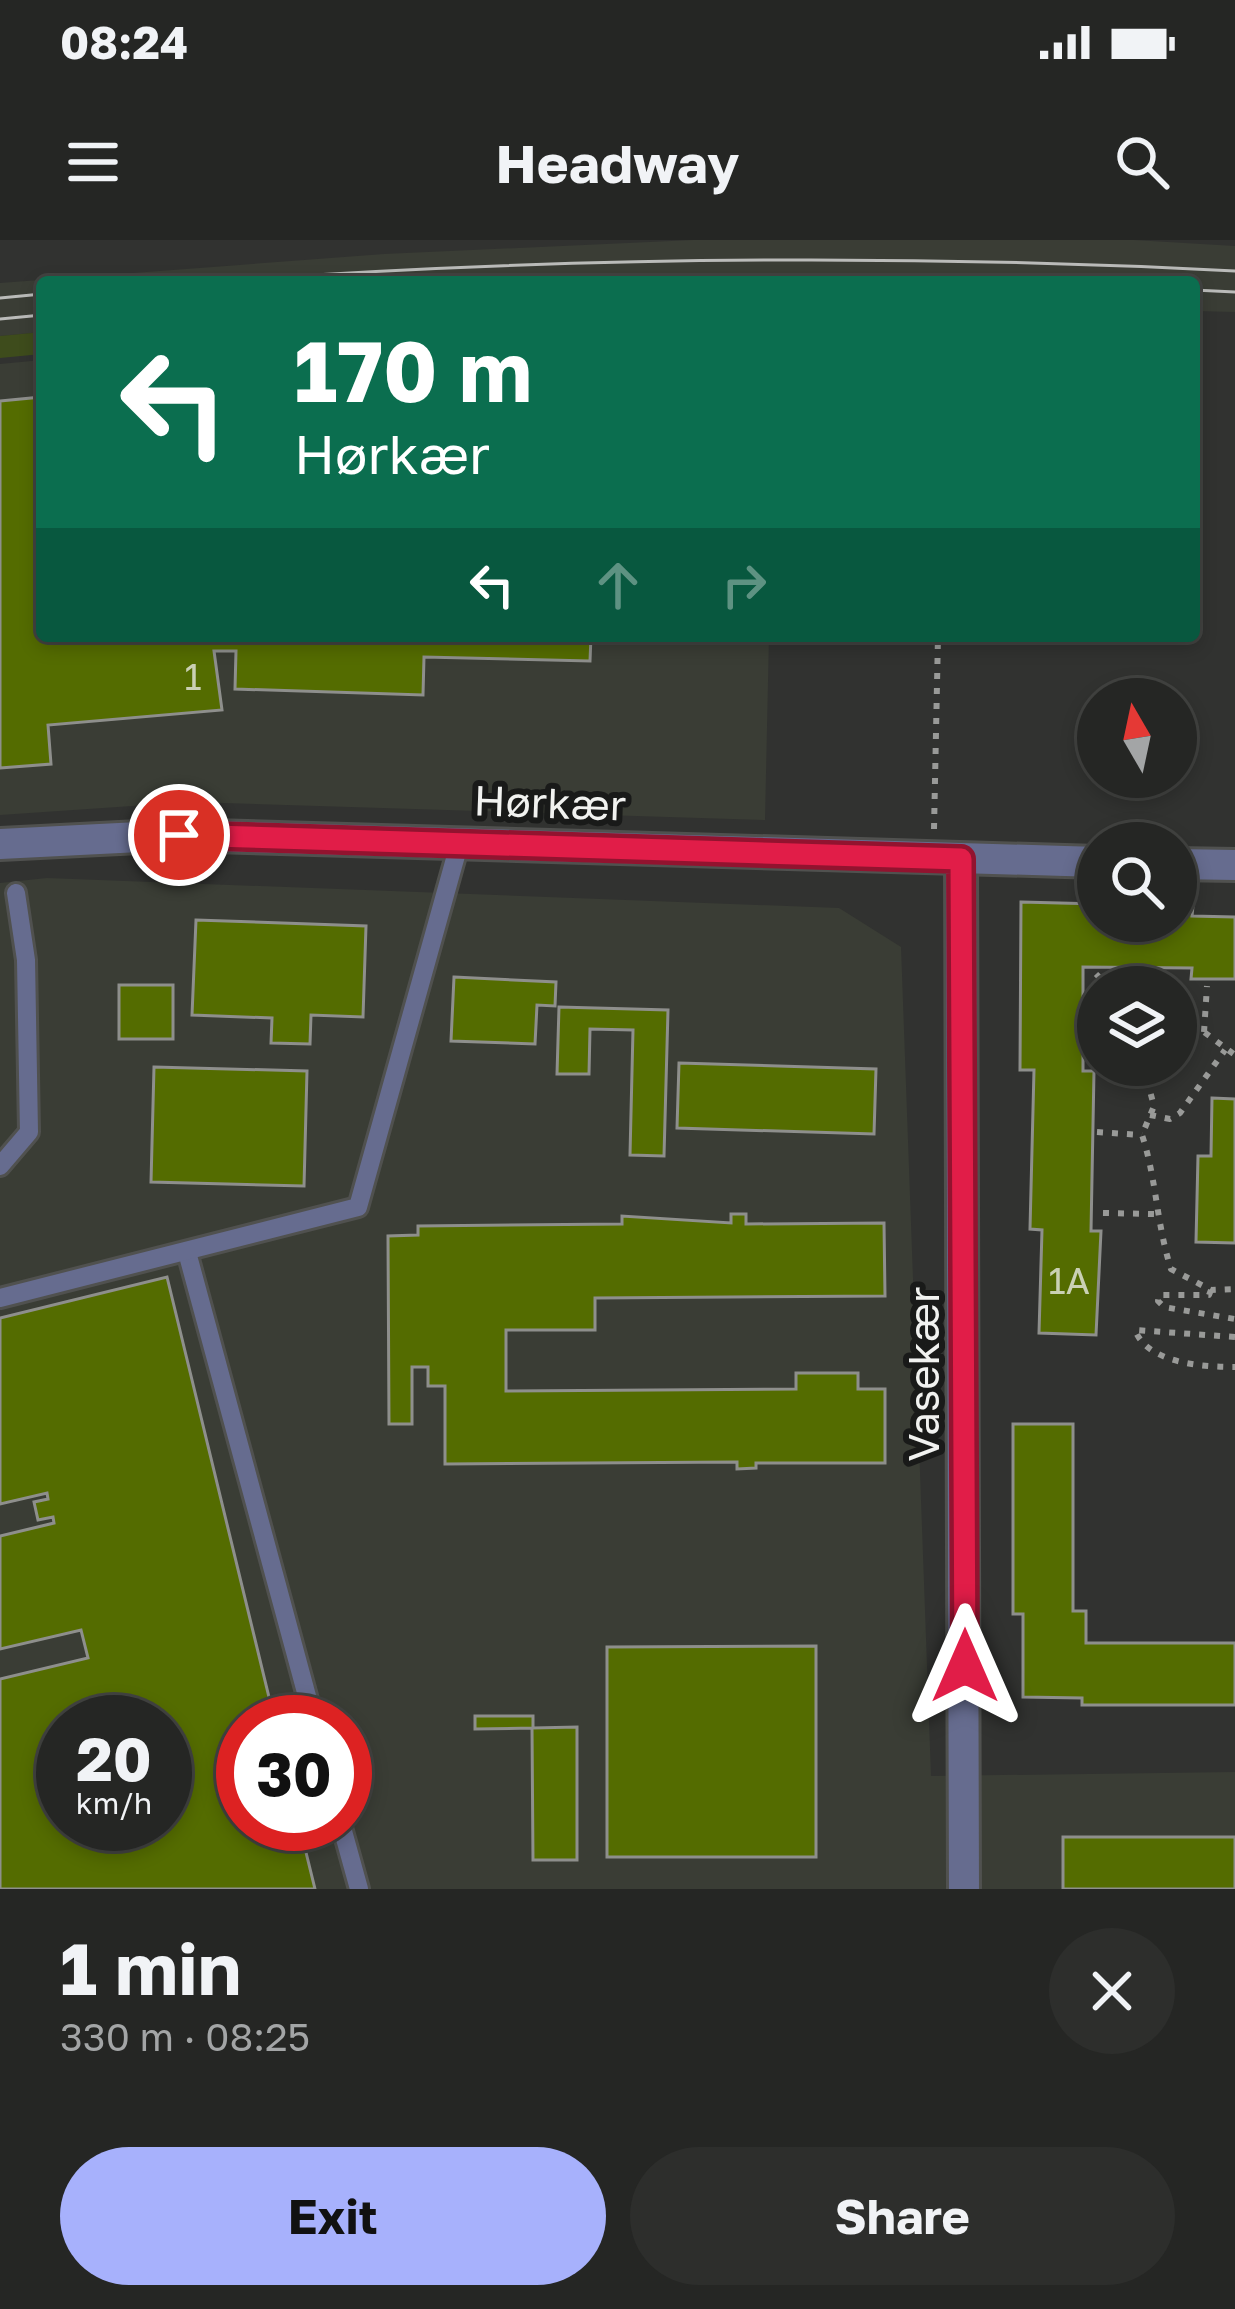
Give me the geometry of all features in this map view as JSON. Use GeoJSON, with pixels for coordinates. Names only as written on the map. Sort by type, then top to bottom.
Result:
{"type":"FeatureCollection","features":[{"type":"Feature","properties":{"kind":"street","name":"Hørkær"},"geometry":{"type":"LineString","coordinates":[[0,844],[179,835],[1077,861]]}},
{"type":"Feature","properties":{"kind":"street","name":"Vasekær"},"geometry":{"type":"LineString","coordinates":[[947,858],[964,1889]]}},
{"type":"Feature","properties":{"kind":"street"},"geometry":{"type":"LineString","coordinates":[[1197,865],[1235,866]]}},
{"type":"Feature","properties":{"kind":"lane"},"geometry":{"type":"LineString","coordinates":[[0,1298],[358,1207],[460,841]]}},
{"type":"Feature","properties":{"kind":"lane"},"geometry":{"type":"LineString","coordinates":[[0,1166],[29,1132],[26,960],[16,893]]}},
{"type":"Feature","properties":{"kind":"lane"},"geometry":{"type":"LineString","coordinates":[[187,1252],[307,1695]]}},
{"type":"Feature","properties":{"kind":"lane"},"geometry":{"type":"LineString","coordinates":[[348,1851],[358,1889]]}},
{"type":"Feature","properties":{"kind":"path"},"geometry":{"type":"LineString","coordinates":[[938,642],[947,858]]}},
{"type":"Feature","properties":{"kind":"path"},"geometry":{"type":"LineString","coordinates":[[1204,1032],[1207,986]]}},
{"type":"Feature","properties":{"kind":"path"},"geometry":{"type":"LineString","coordinates":[[1197,1030],[1235,1054]]}},
{"type":"Feature","properties":{"kind":"path"},"geometry":{"type":"LineString","coordinates":[[1150,1115],[1170,1119],[1180,1113],[1225,1051]]}},
{"type":"Feature","properties":{"kind":"path"},"geometry":{"type":"LineString","coordinates":[[1149,1086],[1154,1106],[1142,1135],[1160,1189],[1154,1214],[1171,1269],[1211,1290],[1235,1289]]}},
{"type":"Feature","properties":{"kind":"path"},"geometry":{"type":"LineString","coordinates":[[1097,1132],[1142,1135]]}},
{"type":"Feature","properties":{"kind":"path"},"geometry":{"type":"LineString","coordinates":[[1103,1213],[1154,1214]]}},
{"type":"Feature","properties":{"kind":"path"},"geometry":{"type":"LineString","coordinates":[[1211,1290],[1209,1295],[1159,1295],[1158,1301],[1184,1312],[1235,1318]]}},
{"type":"Feature","properties":{"kind":"path"},"geometry":{"type":"LineString","coordinates":[[1235,1336],[1136,1330],[1145,1346],[1181,1363],[1235,1366]]}},
{"type":"Feature","properties":{"kind":"shaded area"},"geometry":{"type":"Polygon","coordinates":[[[693,240],[1134,240],[1235,246],[1235,312],[1200,311],[1200,276],[93,276],[384,254],[693,240]]]}},
{"type":"Feature","properties":{"kind":"shaded area"},"geometry":{"type":"Polygon","coordinates":[[[36,280],[36,333],[0,336],[0,283],[36,280]]]}},
{"type":"Feature","properties":{"kind":"shaded area"},"geometry":{"type":"Polygon","coordinates":[[[36,361],[36,642],[769,642],[765,820],[191,802],[0,815],[0,364],[36,361]]]}},
{"type":"Feature","properties":{"kind":"shaded area"},"geometry":{"type":"Polygon","coordinates":[[[47,878],[839,908],[901,947],[931,1776],[1235,1772],[1235,1889],[0,1889],[0,883],[47,878]]]}},
{"type":"Feature","properties":{"kind":"green space"},"geometry":{"type":"Polygon","coordinates":[[[36,333],[36,355],[0,358],[0,336],[36,333]]]}},
{"type":"Feature","properties":{"kind":"building"},"geometry":{"type":"Polygon","coordinates":[[[36,398],[36,642],[591,642],[590,661],[424,657],[423,695],[235,689],[236,651],[214,651],[222,710],[48,725],[51,764],[0,768],[0,401],[36,398]]]}},
{"type":"Feature","properties":{"kind":"building"},"geometry":{"type":"Polygon","coordinates":[[[1021,902],[1077,903],[1077,942],[1197,942],[1197,916],[1235,917],[1235,979],[1197,979],[1197,966],[1077,966],[1077,1086],[1094,1086],[1091,1231],[1101,1231],[1096,1335],[1039,1333],[1042,1230],[1030,1229],[1034,1070],[1020,1070],[1021,902]]]}},
{"type":"Feature","properties":{"kind":"building"},"geometry":{"type":"Polygon","coordinates":[[[196,920],[366,926],[363,1017],[311,1015],[310,1044],[271,1043],[272,1018],[192,1015],[196,920]]]}},
{"type":"Feature","properties":{"kind":"building"},"geometry":{"type":"Polygon","coordinates":[[[454,977],[556,982],[555,1006],[537,1005],[535,1044],[451,1041],[454,977]]]}},
{"type":"Feature","properties":{"kind":"building"},"geometry":{"type":"Polygon","coordinates":[[[119,985],[173,985],[173,1039],[119,1039],[119,985]]]}},
{"type":"Feature","properties":{"kind":"building"},"geometry":{"type":"Polygon","coordinates":[[[559,1007],[668,1010],[664,1156],[630,1155],[633,1030],[590,1029],[589,1074],[557,1074],[559,1007]]]}},
{"type":"Feature","properties":{"kind":"building"},"geometry":{"type":"Polygon","coordinates":[[[679,1063],[876,1069],[874,1134],[677,1128],[679,1063]]]}},
{"type":"Feature","properties":{"kind":"building"},"geometry":{"type":"Polygon","coordinates":[[[154,1067],[307,1071],[304,1186],[151,1182],[154,1067]]]}},
{"type":"Feature","properties":{"kind":"building"},"geometry":{"type":"Polygon","coordinates":[[[1212,1098],[1235,1099],[1235,1243],[1196,1242],[1198,1156],[1211,1156],[1212,1098]]]}},
{"type":"Feature","properties":{"kind":"building"},"geometry":{"type":"Polygon","coordinates":[[[731,1214],[746,1214],[746,1224],[884,1223],[885,1296],[595,1298],[595,1330],[506,1330],[506,1391],[796,1389],[796,1373],[858,1373],[858,1389],[885,1389],[885,1463],[756,1463],[756,1468],[737,1469],[737,1462],[445,1464],[445,1386],[428,1386],[428,1367],[412,1367],[412,1424],[389,1424],[388,1236],[418,1235],[418,1226],[622,1224],[622,1216],[731,1223],[731,1214]]]}},
{"type":"Feature","properties":{"kind":"building"},"geometry":{"type":"Polygon","coordinates":[[[167,1277],[268,1695],[216,1695],[216,1851],[306,1851],[315,1889],[0,1889],[0,1679],[88,1658],[81,1630],[0,1649],[0,1536],[54,1523],[53,1517],[38,1520],[34,1502],[48,1499],[47,1493],[0,1504],[0,1318],[167,1277]]]}},
{"type":"Feature","properties":{"kind":"building"},"geometry":{"type":"Polygon","coordinates":[[[1013,1424],[1073,1424],[1073,1611],[1086,1611],[1086,1643],[1235,1643],[1235,1705],[1082,1705],[1082,1698],[1023,1697],[1023,1614],[1013,1614],[1013,1424]]]}},
{"type":"Feature","properties":{"kind":"building"},"geometry":{"type":"Polygon","coordinates":[[[816,1646],[816,1857],[607,1857],[607,1647],[816,1646]]]}},
{"type":"Feature","properties":{"kind":"building"},"geometry":{"type":"Polygon","coordinates":[[[475,1716],[533,1716],[533,1728],[577,1727],[577,1860],[533,1860],[532,1728],[475,1729],[475,1716]]]}},
{"type":"Feature","properties":{"kind":"building"},"geometry":{"type":"Polygon","coordinates":[[[1063,1837],[1235,1837],[1235,1889],[1063,1889],[1063,1837]]]}},
{"type":"Feature","properties":{"kind":"tram line"},"geometry":{"type":"LineString","coordinates":[[305,276],[722,260],[1235,271]]}},
{"type":"Feature","properties":{"kind":"tram line"},"geometry":{"type":"LineString","coordinates":[[1200,290],[1235,292]]}},
{"type":"Feature","properties":{"kind":"tram line"},"geometry":{"type":"LineString","coordinates":[[0,298],[36,295]]}},
{"type":"Feature","properties":{"kind":"tram line"},"geometry":{"type":"LineString","coordinates":[[0,319],[36,316]]}},
{"type":"Feature","properties":{"kind":"route"},"geometry":{"type":"LineString","coordinates":[[179,835],[961,859],[965,1666]]}}]}
